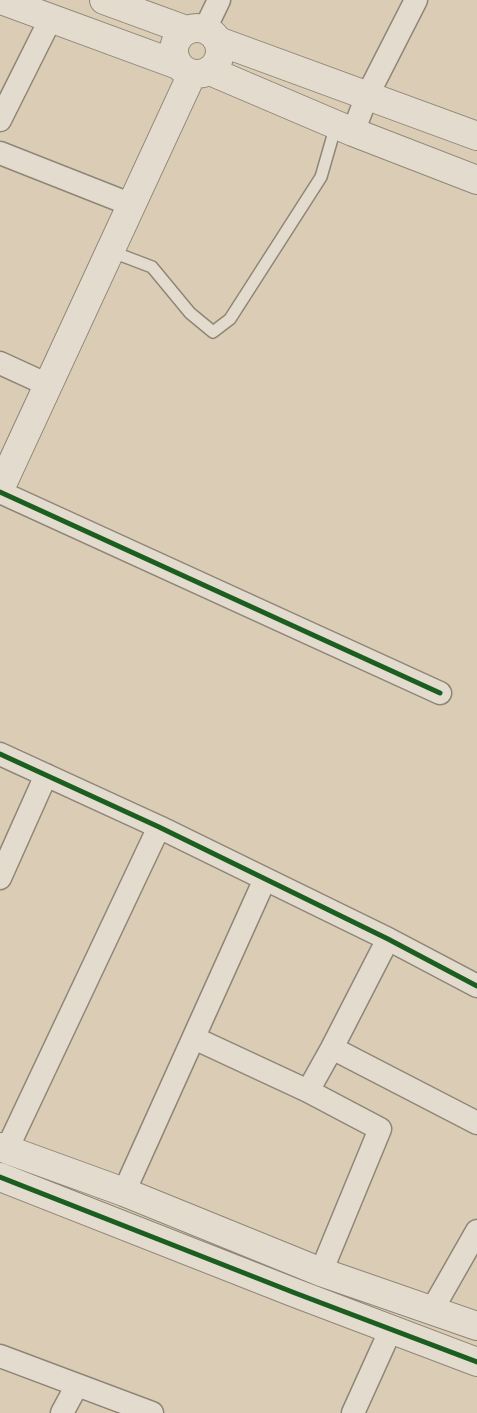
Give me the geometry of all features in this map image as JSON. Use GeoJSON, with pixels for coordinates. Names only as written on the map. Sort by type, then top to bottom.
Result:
{"type":"FeatureCollection","features":[{"type":"Feature","properties":{"kind":"street"},"geometry":{"type":"LineString","coordinates":[[1,0],[194,70],[477,180]]}},
{"type":"Feature","properties":{"kind":"street"},"geometry":{"type":"LineString","coordinates":[[104,0],[203,34],[477,136]]}},
{"type":"Feature","properties":{"kind":"street"},"geometry":{"type":"LineString","coordinates":[[203,34],[219,0]]}},
{"type":"Feature","properties":{"kind":"street"},"geometry":{"type":"LineString","coordinates":[[344,128],[367,96],[416,0]]}},
{"type":"Feature","properties":{"kind":"street"},"geometry":{"type":"LineString","coordinates":[[0,120],[51,18]]}},
{"type":"Feature","properties":{"kind":"street"},"geometry":{"type":"LineString","coordinates":[[194,70],[174,53],[177,40],[203,34]]}},
{"type":"Feature","properties":{"kind":"street"},"geometry":{"type":"LineString","coordinates":[[203,34],[220,52],[218,62],[194,70],[0,491],[440,693]]}},
{"type":"Feature","properties":{"kind":"street"},"geometry":{"type":"LineString","coordinates":[[0,154],[132,205]]}},
{"type":"Feature","properties":{"kind":"street"},"geometry":{"type":"LineString","coordinates":[[0,363],[48,384]]}},
{"type":"Feature","properties":{"kind":"street"},"geometry":{"type":"LineString","coordinates":[[0,754],[159,826],[388,939],[477,986]]}},
{"type":"Feature","properties":{"kind":"street"},"geometry":{"type":"LineString","coordinates":[[0,878],[46,775]]}},
{"type":"Feature","properties":{"kind":"street"},"geometry":{"type":"LineString","coordinates":[[159,826],[4,1148],[124,1192],[321,1272],[477,1326]]}},
{"type":"Feature","properties":{"kind":"street"},"geometry":{"type":"LineString","coordinates":[[124,1192],[265,879]]}},
{"type":"Feature","properties":{"kind":"street"},"geometry":{"type":"LineString","coordinates":[[308,1090],[332,1048],[388,939]]}},
{"type":"Feature","properties":{"kind":"street"},"geometry":{"type":"LineString","coordinates":[[194,1038],[308,1090],[380,1129],[321,1272]]}},
{"type":"Feature","properties":{"kind":"street"},"geometry":{"type":"LineString","coordinates":[[332,1048],[477,1123]]}},
{"type":"Feature","properties":{"kind":"street"},"geometry":{"type":"LineString","coordinates":[[0,1177],[477,1362]]}},
{"type":"Feature","properties":{"kind":"street"},"geometry":{"type":"LineString","coordinates":[[432,1310],[477,1231]]}},
{"type":"Feature","properties":{"kind":"street"},"geometry":{"type":"LineString","coordinates":[[352,1413],[391,1329]]}},
{"type":"Feature","properties":{"kind":"street"},"geometry":{"type":"LineString","coordinates":[[0,1356],[152,1413]]}},
{"type":"Feature","properties":{"kind":"street"},"geometry":{"type":"LineString","coordinates":[[62,1413],[77,1385]]}},
{"type":"Feature","properties":{"kind":"lane"},"geometry":{"type":"LineString","coordinates":[[110,252],[152,266],[190,313],[213,332],[230,320],[321,177],[344,128]]}},
{"type":"Feature","properties":{"kind":"cycle path"},"geometry":{"type":"LineString","coordinates":[[0,492],[440,693]]}},
{"type":"Feature","properties":{"kind":"cycle path"},"geometry":{"type":"LineString","coordinates":[[0,754],[159,827],[388,939],[477,986]]}},
{"type":"Feature","properties":{"kind":"cycle path"},"geometry":{"type":"LineString","coordinates":[[0,1177],[477,1362]]}}]}
